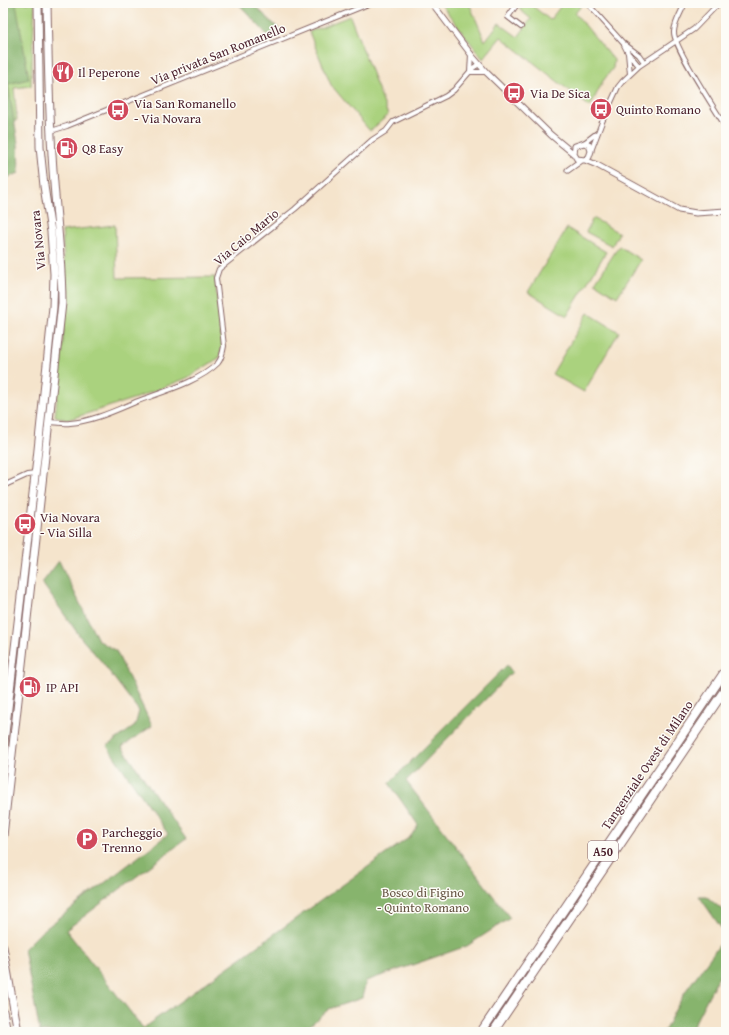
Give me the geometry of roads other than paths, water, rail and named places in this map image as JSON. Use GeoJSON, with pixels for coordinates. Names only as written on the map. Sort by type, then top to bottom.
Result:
{"type":"FeatureCollection","features":[{"type":"Feature","properties":{"kind":"highway","name":"Tangenziale Ovest di Milano"},"geometry":{"type":"LineString","coordinates":[[481,1032],[726,670]]}},
{"type":"Feature","properties":{"kind":"highway","name":"Tangenziale Ovest di Milano"},"geometry":{"type":"LineString","coordinates":[[493,1032],[726,688]]}},
{"type":"Feature","properties":{"kind":"main road","name":"Via Novara"},"geometry":{"type":"LineString","coordinates":[[3,751],[53,307],[54,274],[51,232],[40,147],[38,3]]}},
{"type":"Feature","properties":{"kind":"main road","name":"Via Novara"},"geometry":{"type":"LineString","coordinates":[[3,836],[62,303],[62,284],[51,131],[47,3]]}},
{"type":"Feature","properties":{"kind":"main road"},"geometry":{"type":"LineString","coordinates":[[40,132],[51,131]]}},
{"type":"Feature","properties":{"kind":"main road"},"geometry":{"type":"LineString","coordinates":[[3,947],[18,1032]]}},
{"type":"Feature","properties":{"kind":"main road"},"geometry":{"type":"LineString","coordinates":[[3,1011],[7,1032]]}},
{"type":"Feature","properties":{"kind":"street","name":"Via privata San Romanello"},"geometry":{"type":"LineString","coordinates":[[51,131],[371,3]]}},
{"type":"Feature","properties":{"kind":"street"},"geometry":{"type":"LineString","coordinates":[[432,3],[478,64],[574,155],[597,165],[679,210],[696,213],[726,211]]}},
{"type":"Feature","properties":{"kind":"street"},"geometry":{"type":"LineString","coordinates":[[518,3],[508,17],[521,27]]}},
{"type":"Feature","properties":{"kind":"street"},"geometry":{"type":"LineString","coordinates":[[587,3],[623,43],[644,62]]}},
{"type":"Feature","properties":{"kind":"street"},"geometry":{"type":"LineString","coordinates":[[685,3],[674,29],[676,42],[726,127]]}},
{"type":"Feature","properties":{"kind":"street"},"geometry":{"type":"LineString","coordinates":[[575,146],[570,169],[584,160],[591,152],[597,133],[618,87],[644,62],[694,29],[719,3]]}},
{"type":"Feature","properties":{"kind":"street"},"geometry":{"type":"LineString","coordinates":[[623,43],[628,53],[639,66]]}},
{"type":"Feature","properties":{"kind":"street"},"geometry":{"type":"LineString","coordinates":[[628,53],[630,74]]}},
{"type":"Feature","properties":{"kind":"street"},"geometry":{"type":"LineString","coordinates":[[471,54],[470,72],[486,72]]}},
{"type":"Feature","properties":{"kind":"street","name":"Via Caio Mario"},"geometry":{"type":"LineString","coordinates":[[40,421],[70,423],[95,418],[193,379],[214,366],[222,356],[224,346],[216,278],[219,270],[295,209],[394,122],[446,96],[454,90],[478,64]]}},
{"type":"Feature","properties":{"kind":"street"},"geometry":{"type":"LineString","coordinates":[[558,141],[575,146],[584,143],[597,133]]}},
{"type":"Feature","properties":{"kind":"street"},"geometry":{"type":"LineString","coordinates":[[584,143],[589,145],[597,165]]}},
{"type":"Feature","properties":{"kind":"street"},"geometry":{"type":"LineString","coordinates":[[3,486],[27,475],[44,471]]}},
{"type":"Feature","properties":{"kind":"place","name":"Il Peperone"},"geometry":{"type":"Point","coordinates":[63,72]}},
{"type":"Feature","properties":{"kind":"place","name":"Via De Sica"},"geometry":{"type":"Point","coordinates":[514,93]}},
{"type":"Feature","properties":{"kind":"place","name":"Quinto Romano"},"geometry":{"type":"Point","coordinates":[601,109]}},
{"type":"Feature","properties":{"kind":"place","name":"Via San Romanello - Via Novara"},"geometry":{"type":"Point","coordinates":[118,110]}},
{"type":"Feature","properties":{"kind":"place","name":"Q8 Easy"},"geometry":{"type":"Point","coordinates":[67,148]}},
{"type":"Feature","properties":{"kind":"place","name":"Via Novara - Via Silla"},"geometry":{"type":"Point","coordinates":[25,524]}},
{"type":"Feature","properties":{"kind":"place","name":"IP API"},"geometry":{"type":"Point","coordinates":[30,687]}},
{"type":"Feature","properties":{"kind":"place","name":"Parcheggio Trenno"},"geometry":{"type":"Point","coordinates":[87,839]}},
{"type":"Feature","properties":{"kind":"park label","name":"Bosco di Figino - Quinto Romano"},"geometry":{"type":"Point","coordinates":[423,900]}}]}
